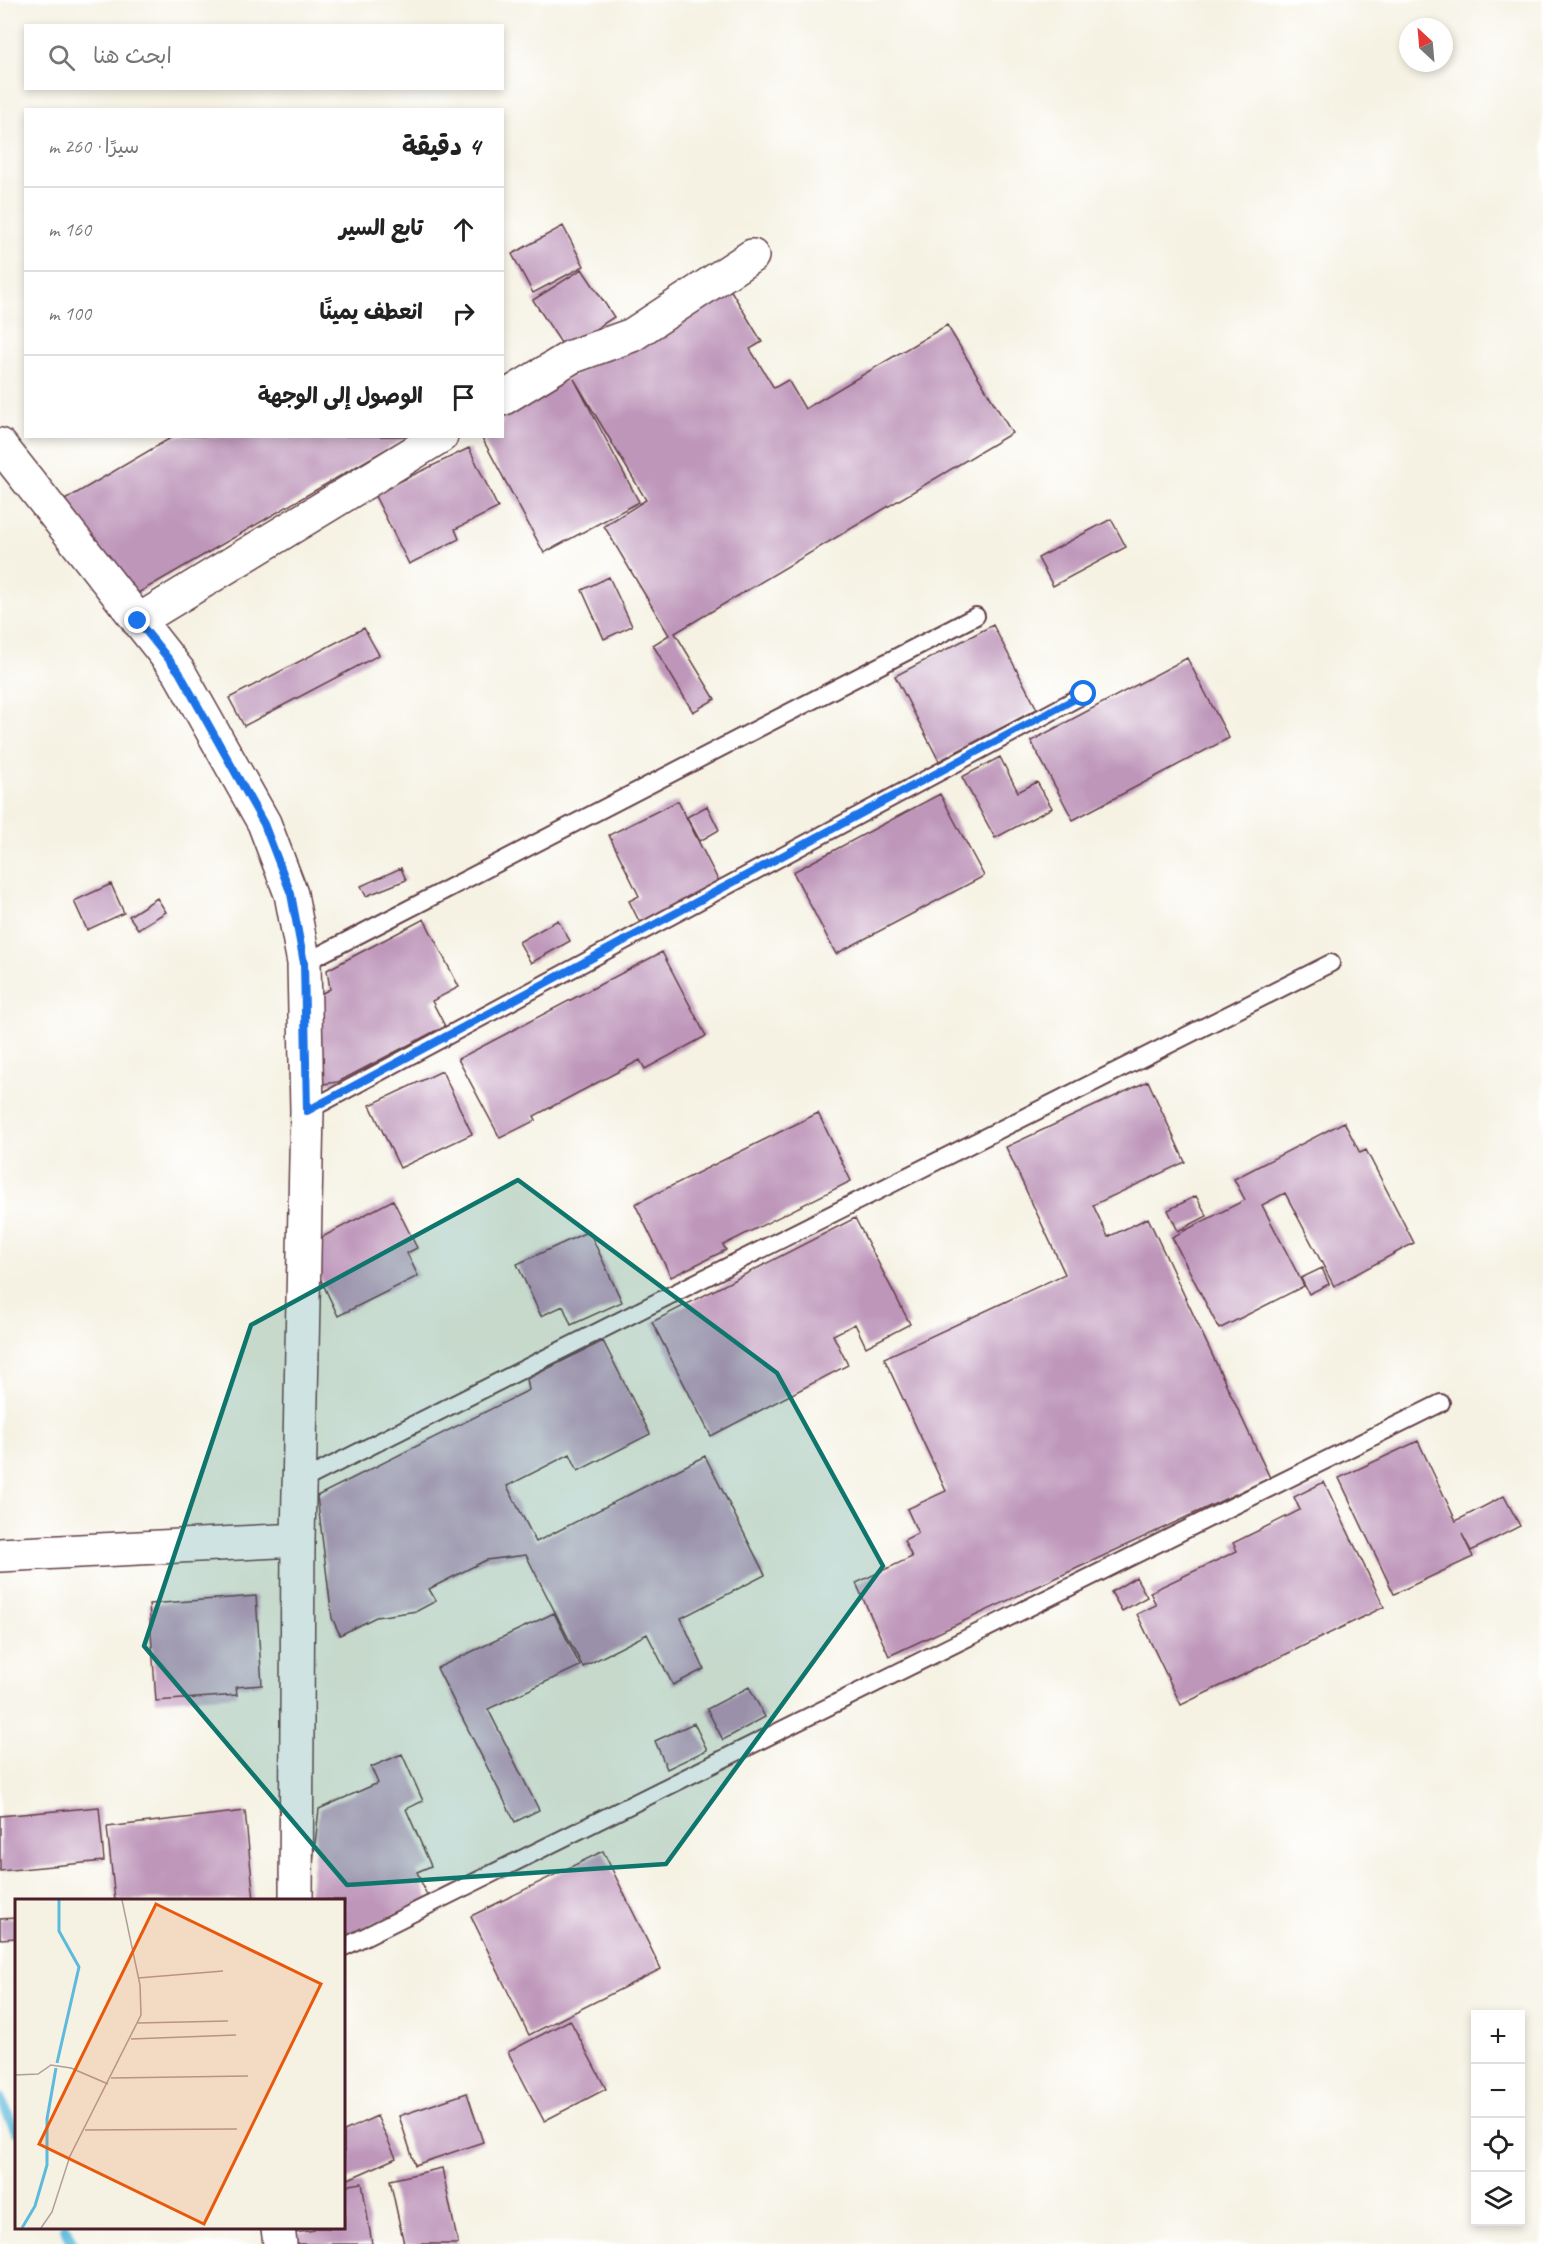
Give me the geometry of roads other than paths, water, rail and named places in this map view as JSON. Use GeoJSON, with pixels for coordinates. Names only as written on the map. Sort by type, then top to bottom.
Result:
{"type":"FeatureCollection","features":[{"type":"Feature","properties":{"kind":"street"},"geometry":{"type":"LineString","coordinates":[[504,398],[571,357],[632,335],[752,256]]}},
{"type":"Feature","properties":{"kind":"street"},"geometry":{"type":"LineString","coordinates":[[138,621],[438,438]]}},
{"type":"Feature","properties":{"kind":"street"},"geometry":{"type":"LineString","coordinates":[[0,445],[179,672],[264,824],[291,894],[304,963],[307,1111],[298,1540],[296,1899]]}},
{"type":"Feature","properties":{"kind":"street"},"geometry":{"type":"LineString","coordinates":[[0,1555],[298,1540]]}},
{"type":"Feature","properties":{"kind":"street"},"geometry":{"type":"LineString","coordinates":[[278,2229],[279,2244]]}},
{"type":"Feature","properties":{"kind":"lane"},"geometry":{"type":"LineString","coordinates":[[304,963],[976,616]]}},
{"type":"Feature","properties":{"kind":"lane"},"geometry":{"type":"LineString","coordinates":[[307,1111],[1084,694]]}},
{"type":"Feature","properties":{"kind":"lane"},"geometry":{"type":"LineString","coordinates":[[299,1482],[1331,963]]}},
{"type":"Feature","properties":{"kind":"lane"},"geometry":{"type":"LineString","coordinates":[[345,1947],[1441,1403]]}},
{"type":"Feature","properties":{"kind":"waterway"},"geometry":{"type":"LineString","coordinates":[[0,2098],[15,2129]]}},
{"type":"Feature","properties":{"kind":"waterway"},"geometry":{"type":"LineString","coordinates":[[66,2229],[73,2244]]}}]}
